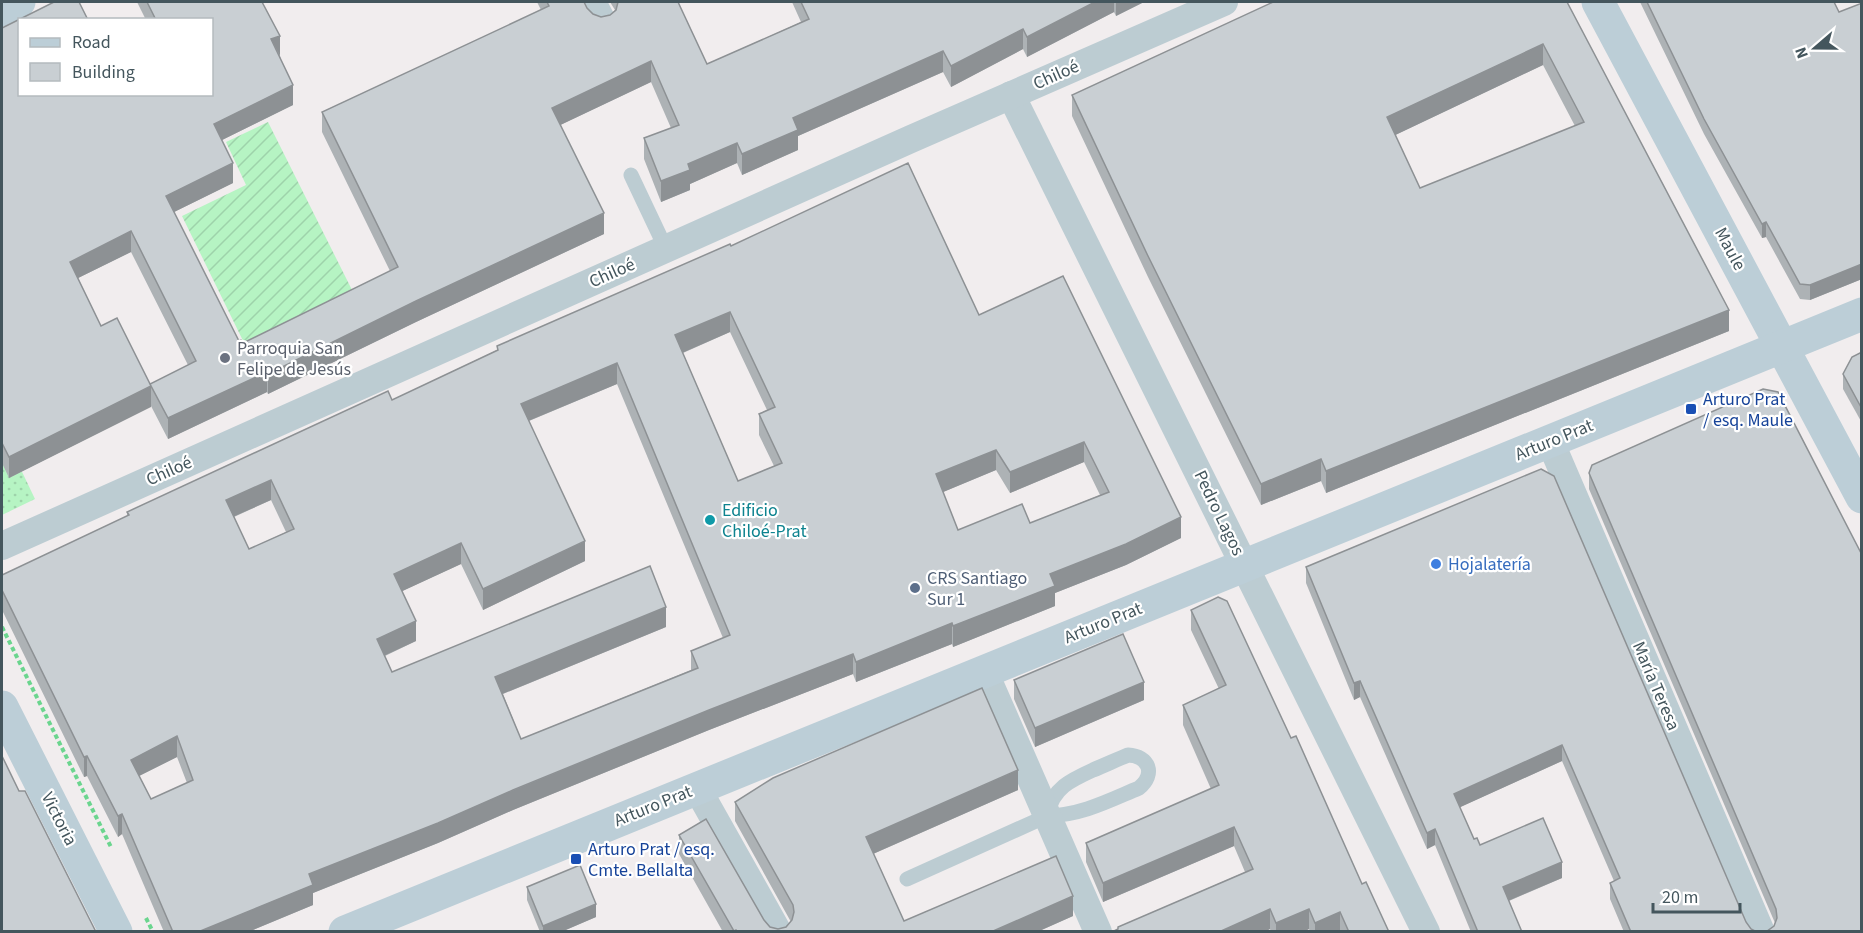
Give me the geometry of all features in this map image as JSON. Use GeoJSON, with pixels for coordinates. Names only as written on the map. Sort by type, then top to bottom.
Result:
{"type":"FeatureCollection","features":[{"type":"Feature","properties":{"kind":"street"},"geometry":{"type":"LineString","coordinates":[[2,10],[19,2]]}},
{"type":"Feature","properties":{"kind":"street","name":"Chiloé"},"geometry":{"type":"LineString","coordinates":[[2,546],[1224,2]]}},
{"type":"Feature","properties":{"kind":"street","name":"Maule"},"geometry":{"type":"LineString","coordinates":[[1598,2],[1862,497]]}},
{"type":"Feature","properties":{"kind":"street","name":"Pedro Lagos"},"geometry":{"type":"LineString","coordinates":[[1011,95],[1426,932]]}},
{"type":"Feature","properties":{"kind":"street","name":"Arturo Prat"},"geometry":{"type":"LineString","coordinates":[[345,932],[1862,314]]}},
{"type":"Feature","properties":{"kind":"street","name":"María Teresa"},"geometry":{"type":"LineString","coordinates":[[1550,441],[1761,932]]}},
{"type":"Feature","properties":{"kind":"street"},"geometry":{"type":"LineString","coordinates":[[984,671],[1098,932]]}},
{"type":"Feature","properties":{"kind":"street","name":"Victoria"},"geometry":{"type":"LineString","coordinates":[[2,708],[116,932]]}},
{"type":"Feature","properties":{"kind":"street"},"geometry":{"type":"LineString","coordinates":[[697,788],[778,932]]}},
{"type":"Feature","properties":{"kind":"lane"},"geometry":{"type":"LineString","coordinates":[[631,175],[666,249]]}},
{"type":"Feature","properties":{"kind":"lane"},"geometry":{"type":"LineString","coordinates":[[907,879],[1047,816],[1071,815],[1085,811],[1139,788],[1145,783],[1149,768],[1144,760],[1128,755],[1076,778],[1064,784],[1055,794],[1047,816]]}},
{"type":"Feature","properties":{"kind":"path"},"geometry":{"type":"LineString","coordinates":[[2,627],[111,848]]}},
{"type":"Feature","properties":{"kind":"path"},"geometry":{"type":"LineString","coordinates":[[142,910],[153,932]]}},
{"type":"Feature","properties":{"kind":"green space"},"geometry":{"type":"Polygon","coordinates":[[[268,122],[358,302],[249,353],[182,216],[246,185],[226,142],[268,122]]]}},
{"type":"Feature","properties":{"kind":"green space"},"geometry":{"type":"Polygon","coordinates":[[[2,430],[35,499],[2,515],[2,430]]]}},
{"type":"Feature","properties":{"kind":"building"},"geometry":{"type":"Polygon","coordinates":[[[54,2],[79,2],[87,18],[22,18],[54,2]]]}},
{"type":"Feature","properties":{"kind":"building"},"geometry":{"type":"Polygon","coordinates":[[[147,2],[262,2],[280,36],[271,39],[293,85],[214,124],[233,163],[166,196],[239,341],[243,343],[398,267],[322,112],[549,6],[547,2],[584,2],[593,14],[601,17],[610,15],[616,10],[618,2],[678,2],[707,64],[809,19],[801,2],[1095,2],[1027,37],[1023,29],[951,66],[943,51],[793,118],[798,130],[742,154],[737,143],[688,164],[690,170],[661,181],[644,138],[679,125],[651,61],[552,108],[604,213],[416,301],[268,374],[267,372],[168,418],[150,384],[151,386],[9,457],[2,443],[2,28],[18,20],[18,96],[213,96],[213,18],[155,18],[147,2]],[[131,231],[70,262],[101,326],[117,318],[150,384],[196,361],[131,231]]]}},
{"type":"Feature","properties":{"kind":"building"},"geometry":{"type":"Polygon","coordinates":[[[1273,2],[1567,2],[1729,310],[1326,471],[1321,459],[1261,484],[1148,256],[1072,95],[1273,2]],[[1543,44],[1387,117],[1420,188],[1584,122],[1543,44]]]}},
{"type":"Feature","properties":{"kind":"building"},"geometry":{"type":"Polygon","coordinates":[[[1647,2],[1834,2],[1839,12],[1862,3],[1862,264],[1810,285],[1800,284],[1766,222],[1762,224],[1704,119],[1647,2]]]}},
{"type":"Feature","properties":{"kind":"building"},"geometry":{"type":"Polygon","coordinates":[[[908,163],[979,315],[1063,276],[1181,517],[1126,544],[1050,574],[1055,586],[953,626],[952,623],[856,662],[853,654],[709,710],[309,874],[313,885],[198,932],[173,932],[122,814],[118,816],[87,756],[84,757],[2,590],[2,575],[129,515],[127,512],[388,391],[392,400],[498,350],[497,346],[730,244],[731,246],[908,163]],[[730,312],[675,335],[738,481],[782,463],[759,414],[775,407],[730,312]],[[617,363],[521,404],[585,541],[483,589],[461,543],[394,574],[416,621],[377,639],[392,672],[650,566],[666,607],[495,677],[521,739],[698,668],[691,651],[730,635],[617,363]],[[1084,442],[1010,472],[996,450],[936,474],[958,530],[1022,504],[1030,523],[1109,492],[1084,442]],[[271,480],[226,500],[249,549],[294,529],[271,480]],[[177,736],[131,760],[151,799],[193,780],[177,736]]]}},
{"type":"Feature","properties":{"kind":"building"},"geometry":{"type":"Polygon","coordinates":[[[1862,352],[1862,409],[1843,374],[1852,357],[1862,352]]]}},
{"type":"Feature","properties":{"kind":"building"},"geometry":{"type":"Polygon","coordinates":[[[1763,389],[1778,392],[1862,555],[1862,932],[1765,932],[1774,926],[1777,918],[1776,909],[1589,473],[1592,465],[1763,389]]]}},
{"type":"Feature","properties":{"kind":"building"},"geometry":{"type":"Polygon","coordinates":[[[1541,469],[1554,476],[1746,922],[1751,929],[1757,932],[1631,932],[1610,883],[1620,878],[1562,745],[1454,794],[1474,839],[1477,838],[1480,845],[1543,818],[1562,862],[1503,887],[1522,932],[1478,932],[1435,829],[1427,833],[1360,681],[1354,683],[1306,567],[1541,469]]]}},
{"type":"Feature","properties":{"kind":"building"},"geometry":{"type":"Polygon","coordinates":[[[1218,597],[1227,601],[1291,738],[1296,736],[1362,884],[1366,882],[1389,932],[1349,932],[1340,912],[1315,923],[1309,909],[1276,923],[1270,909],[1219,932],[1112,932],[1118,927],[1253,869],[1234,827],[1103,883],[1086,843],[1219,785],[1183,705],[1226,685],[1191,610],[1218,597]]]}},
{"type":"Feature","properties":{"kind":"building"},"geometry":{"type":"Polygon","coordinates":[[[1123,634],[1144,682],[1035,728],[1014,680],[1123,634]]]}},
{"type":"Feature","properties":{"kind":"building"},"geometry":{"type":"Polygon","coordinates":[[[982,688],[1018,770],[866,837],[904,921],[1056,856],[1073,896],[991,932],[734,931],[679,835],[706,819],[764,920],[770,927],[778,929],[786,927],[792,920],[793,905],[735,802],[773,778],[982,688]]]}},
{"type":"Feature","properties":{"kind":"building"},"geometry":{"type":"Polygon","coordinates":[[[2,756],[19,791],[25,791],[96,932],[2,932],[2,756]]]}},
{"type":"Feature","properties":{"kind":"building"},"geometry":{"type":"Polygon","coordinates":[[[580,865],[596,904],[543,926],[527,887],[580,865]]]}},
{"type":"Feature","properties":{"kind":"place","name":"Parroquia San Felipe de Jesús"},"geometry":{"type":"Point","coordinates":[225,358]}},
{"type":"Feature","properties":{"kind":"place","name":"Arturo Prat / esq. Maule"},"geometry":{"type":"Point","coordinates":[1691,409]}},
{"type":"Feature","properties":{"kind":"place","name":"Edificio Chiloé-Prat"},"geometry":{"type":"Point","coordinates":[710,520]}},
{"type":"Feature","properties":{"kind":"place","name":"Hojalatería"},"geometry":{"type":"Point","coordinates":[1436,564]}},
{"type":"Feature","properties":{"kind":"place","name":"CRS Santiago Sur 1"},"geometry":{"type":"Point","coordinates":[915,588]}},
{"type":"Feature","properties":{"kind":"place","name":"Arturo Prat / esq. Cmte. Bellalta"},"geometry":{"type":"Point","coordinates":[576,859]}}]}
